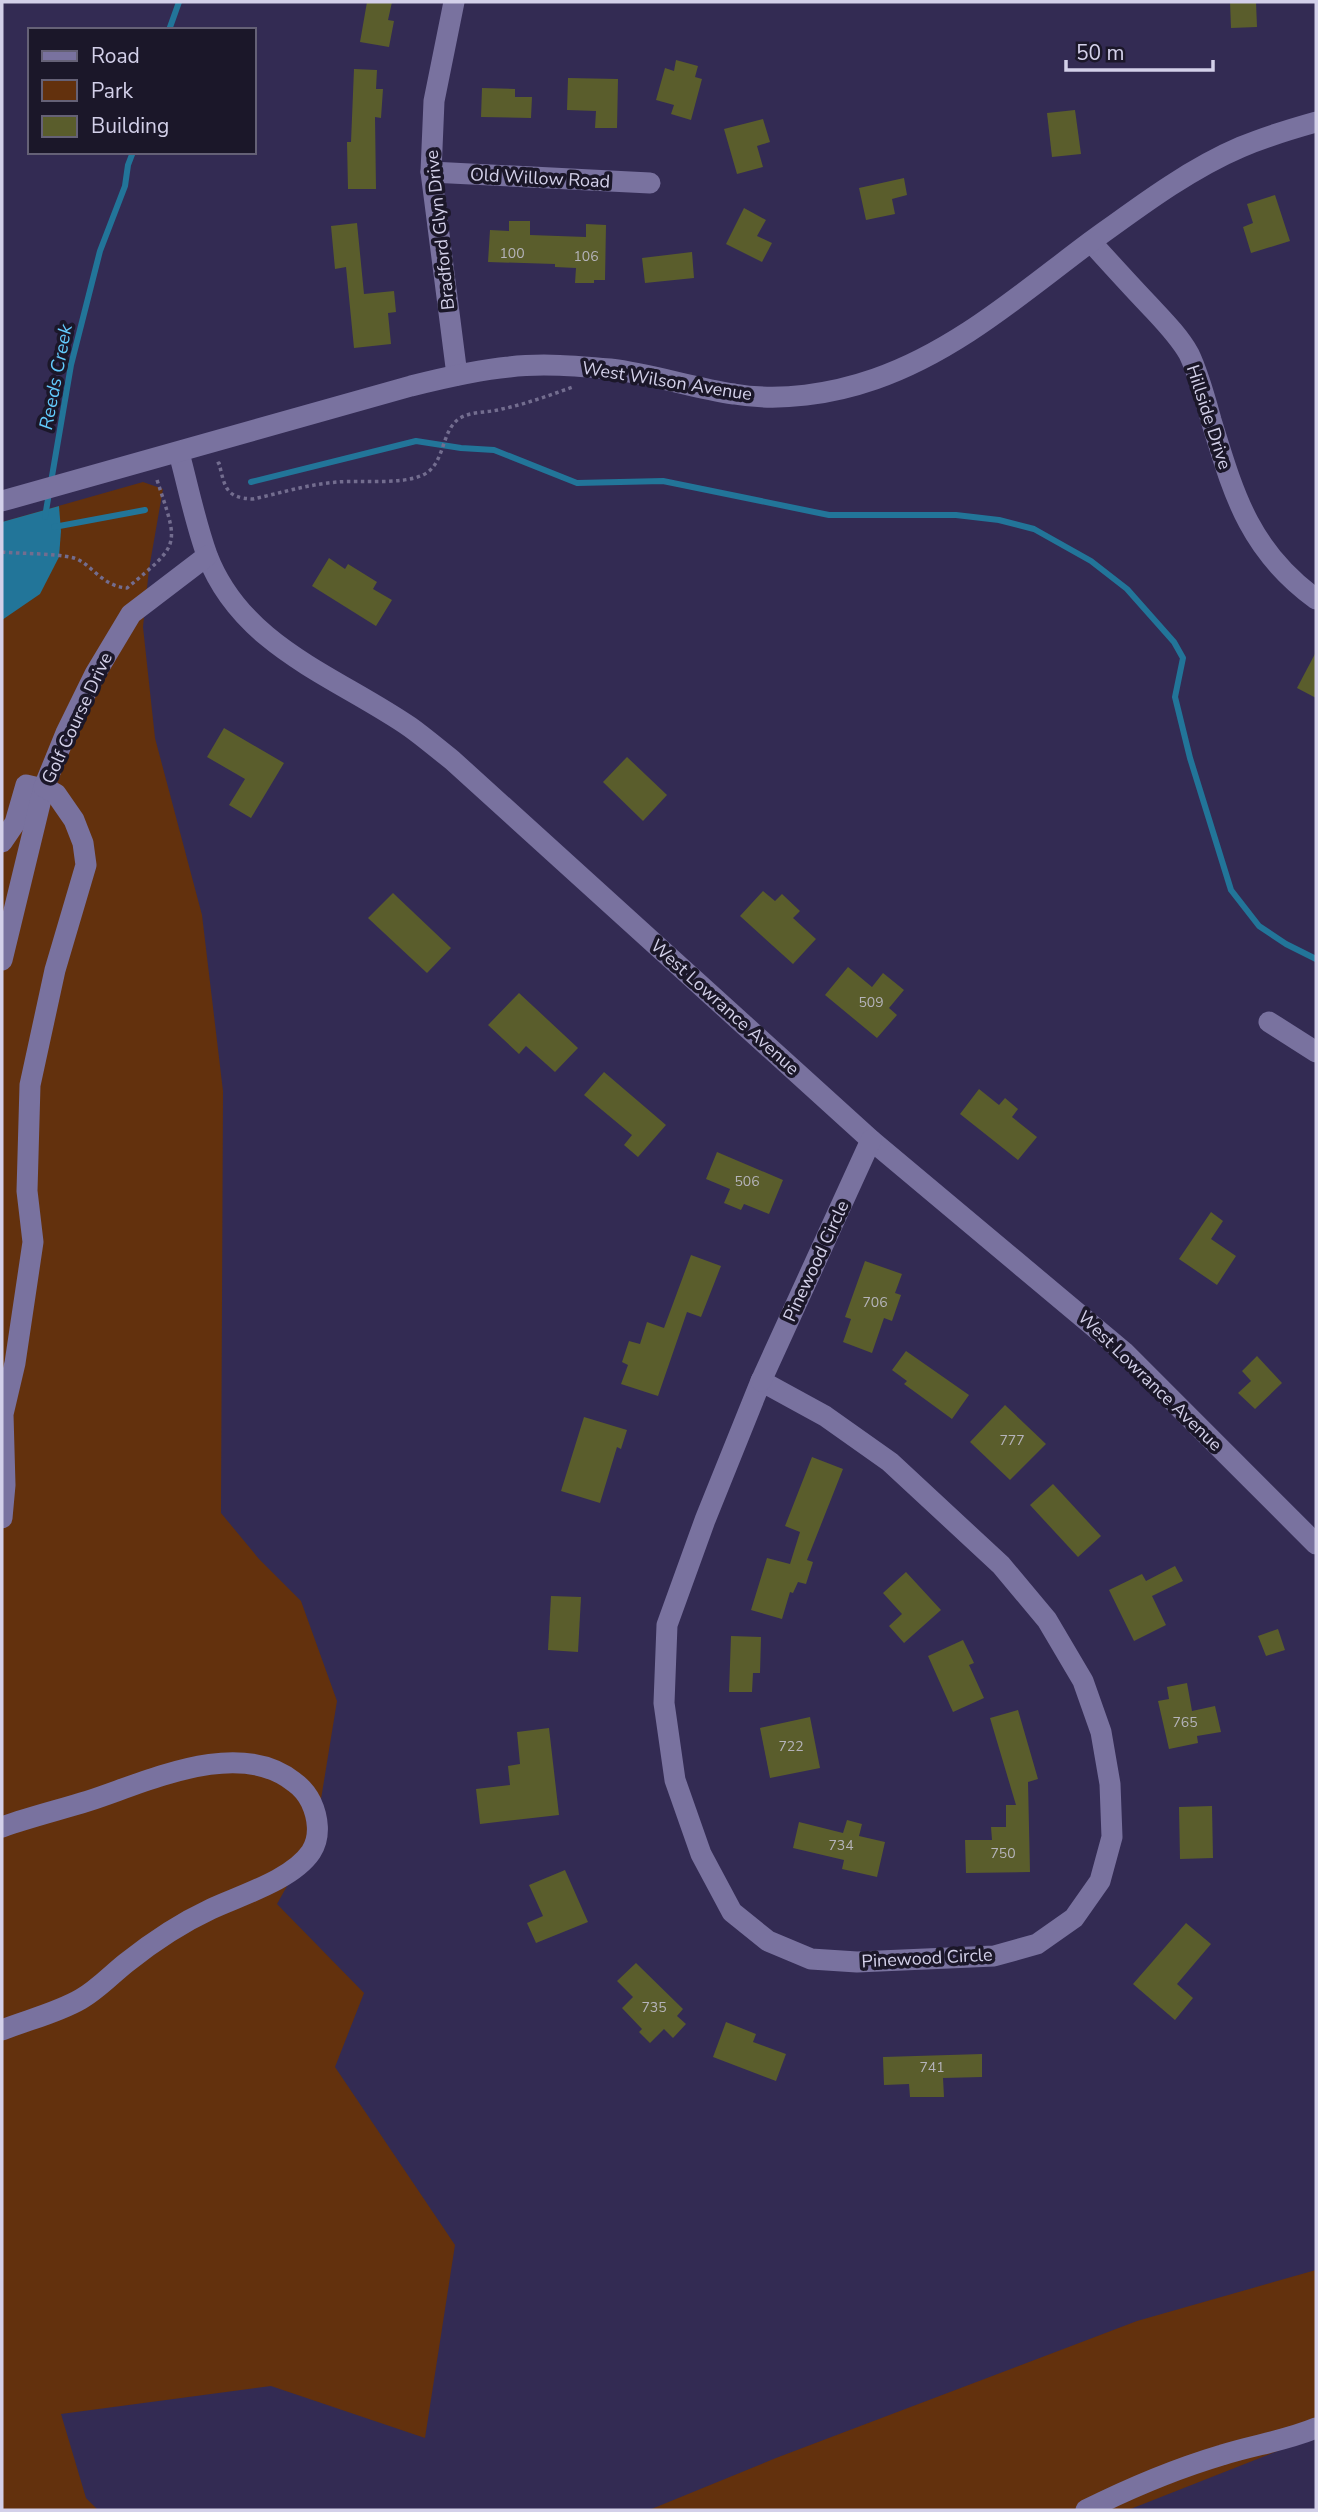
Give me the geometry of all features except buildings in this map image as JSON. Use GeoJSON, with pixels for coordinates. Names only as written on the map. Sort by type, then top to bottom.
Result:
{"type":"FeatureCollection","features":[{"type":"Feature","properties":{"kind":"street","name":"Bradford Glyn Drive"},"geometry":{"type":"LineString","coordinates":[[454,2],[434,101],[431,172],[457,375]]}},
{"type":"Feature","properties":{"kind":"street","name":"West Wilson Avenue"},"geometry":{"type":"LineString","coordinates":[[5,500],[457,375],[510,366],[611,369],[736,395],[778,397],[823,392],[873,380],[919,362],[963,335],[1091,242],[1191,174],[1240,148],[1316,122]]}},
{"type":"Feature","properties":{"kind":"street","name":"Old Willow Road"},"geometry":{"type":"LineString","coordinates":[[431,172],[650,183]]}},
{"type":"Feature","properties":{"kind":"street","name":"Hillside Drive"},"geometry":{"type":"LineString","coordinates":[[1091,242],[1169,327],[1188,352],[1242,511],[1277,565],[1316,599]]}},
{"type":"Feature","properties":{"kind":"street","name":"West Lowrance Avenue"},"geometry":{"type":"LineString","coordinates":[[178,453],[207,556],[242,614],[275,645],[308,668],[410,727],[452,760],[871,1140],[1124,1352],[1316,1544]]}},
{"type":"Feature","properties":{"kind":"street","name":"Golf Course Drive"},"geometry":{"type":"LineString","coordinates":[[2,960],[44,788],[66,733],[95,674],[131,614],[207,556]]}},
{"type":"Feature","properties":{"kind":"street"},"geometry":{"type":"LineString","coordinates":[[2,842],[15,823],[26,785],[44,788],[56,794],[74,820],[83,843],[86,865],[55,970],[30,1085],[27,1191],[33,1242],[15,1363],[3,1414],[5,1485],[2,1518]]}},
{"type":"Feature","properties":{"kind":"street"},"geometry":{"type":"LineString","coordinates":[[1269,1022],[1316,1052]]}},
{"type":"Feature","properties":{"kind":"street","name":"Pinewood Circle"},"geometry":{"type":"LineString","coordinates":[[761,1381],[825,1416],[890,1462],[1002,1565],[1047,1620],[1083,1681],[1101,1731],[1110,1784],[1112,1837],[1100,1881],[1074,1918],[1037,1944],[994,1956],[857,1962],[811,1959],[768,1941],[733,1912],[701,1854],[675,1780],[664,1703],[667,1625],[705,1520],[761,1381],[871,1140]]}},
{"type":"Feature","properties":{"kind":"street"},"geometry":{"type":"LineString","coordinates":[[2,1827],[176,1770],[213,1764],[252,1764],[280,1770],[300,1786],[309,1798],[316,1816],[317,1840],[310,1854],[295,1867],[268,1884],[209,1909],[179,1927],[129,1960],[81,1999],[2,2030]]}},
{"type":"Feature","properties":{"kind":"street"},"geometry":{"type":"LineString","coordinates":[[1086,2510],[1167,2474],[1224,2454],[1293,2438],[1316,2428]]}},
{"type":"Feature","properties":{"kind":"path"},"geometry":{"type":"LineString","coordinates":[[214,465],[219,463],[225,486],[231,495],[240,499],[253,499],[336,482],[411,479],[433,467],[451,428]]}},
{"type":"Feature","properties":{"kind":"path"},"geometry":{"type":"LineString","coordinates":[[2,552],[77,558],[98,577],[127,588],[170,549],[173,535],[171,523],[157,480],[163,478]]}},
{"type":"Feature","properties":{"kind":"green space"},"geometry":{"type":"Polygon","coordinates":[[[143,482],[163,489],[149,569],[143,627],[155,738],[202,915],[223,1091],[221,1513],[259,1559],[301,1601],[337,1701],[315,1836],[277,1904],[364,1993],[335,2067],[455,2245],[425,2438],[271,2386],[61,2414],[86,2498],[98,2510],[2,2510],[2,522],[143,482]]]}},
{"type":"Feature","properties":{"kind":"green space"},"geometry":{"type":"Polygon","coordinates":[[[1316,2270],[1316,2436],[1128,2510],[649,2510],[776,2458],[1137,2321],[1316,2270]]]}},
{"type":"Feature","properties":{"kind":"water"},"geometry":{"type":"Polygon","coordinates":[[[59,506],[59,557],[40,594],[2,620],[2,522],[59,506]]]}},
{"type":"Feature","properties":{"kind":"waterway","name":"Reeds Creek"},"geometry":{"type":"LineString","coordinates":[[170,28],[179,2]]}},
{"type":"Feature","properties":{"kind":"waterway","name":"Reeds Creek"},"geometry":{"type":"LineString","coordinates":[[51,482],[71,365],[100,251],[125,186],[132,154]]}},
{"type":"Feature","properties":{"kind":"waterway"},"geometry":{"type":"LineString","coordinates":[[251,482],[416,441],[494,450],[577,483],[663,481],[829,515],[956,515],[999,520],[1034,529],[1091,561],[1127,589],[1174,642],[1183,658],[1175,697],[1190,758],[1231,890],[1259,926],[1316,959]]}},
{"type":"Feature","properties":{"kind":"waterway","name":"Reeds Creek"},"geometry":{"type":"LineString","coordinates":[[45,517],[49,493]]}},
{"type":"Feature","properties":{"kind":"waterway"},"geometry":{"type":"LineString","coordinates":[[54,527],[145,510]]}}]}
